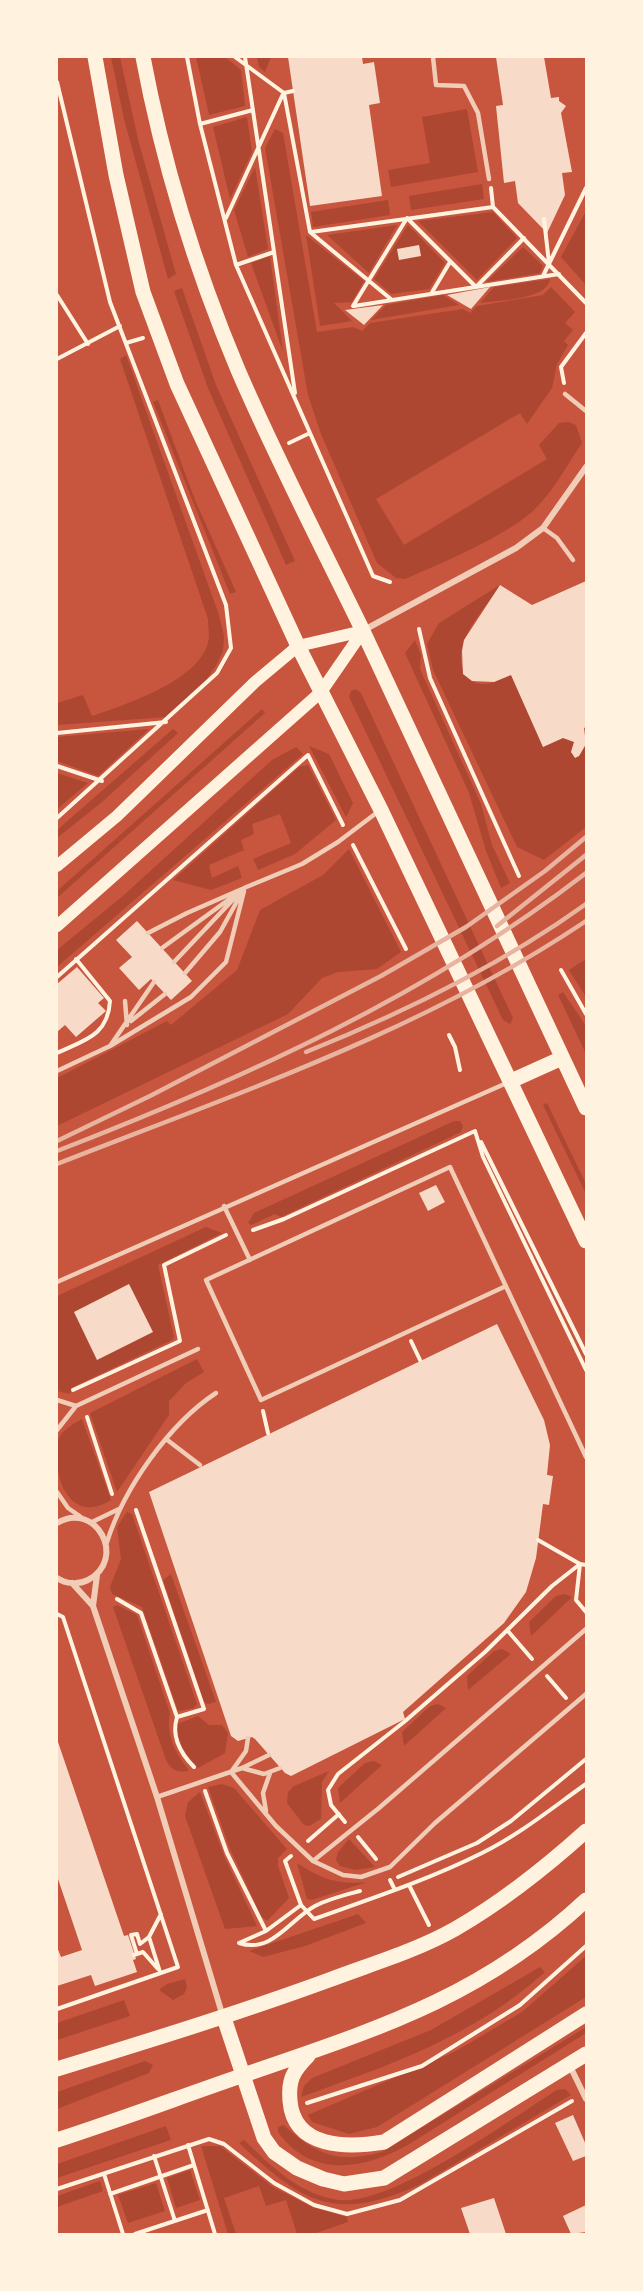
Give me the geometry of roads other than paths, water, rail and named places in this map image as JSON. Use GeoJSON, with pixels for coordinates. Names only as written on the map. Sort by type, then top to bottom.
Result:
{"type":"FeatureCollection","features":[{"type":"Feature","properties":{"kind":"main road"},"geometry":{"type":"LineString","coordinates":[[94,57],[116,175],[143,292],[177,384],[298,646],[381,810],[586,1241]]}},
{"type":"Feature","properties":{"kind":"main road"},"geometry":{"type":"LineString","coordinates":[[143,57],[175,191],[208,291],[273,449],[363,631],[586,1108]]}},
{"type":"Feature","properties":{"kind":"main road"},"geometry":{"type":"LineString","coordinates":[[57,866],[117,816],[255,682],[298,646],[363,631]]}},
{"type":"Feature","properties":{"kind":"main road"},"geometry":{"type":"LineString","coordinates":[[57,926],[321,692],[363,631]]}},
{"type":"Feature","properties":{"kind":"main road"},"geometry":{"type":"LineString","coordinates":[[511,1081],[562,1058]]}},
{"type":"Feature","properties":{"kind":"main road"},"geometry":{"type":"LineString","coordinates":[[57,2069],[224,2018],[435,1939],[493,1904],[554,1859],[586,1831]]}},
{"type":"Feature","properties":{"kind":"main road"},"geometry":{"type":"LineString","coordinates":[[57,2140],[357,2037],[440,2002],[478,1982],[556,1927],[586,1899]]}},
{"type":"Feature","properties":{"kind":"main road"},"geometry":{"type":"LineString","coordinates":[[313,2052],[291,2075],[288,2085],[290,2109],[305,2134],[317,2140],[354,2147],[384,2142],[586,2014]]}},
{"type":"Feature","properties":{"kind":"main road"},"geometry":{"type":"LineString","coordinates":[[224,2018],[256,2121],[274,2152],[297,2168],[344,2184],[384,2178],[586,2054]]}},
{"type":"Feature","properties":{"kind":"street"},"geometry":{"type":"LineString","coordinates":[[363,631],[516,548],[543,528],[586,467]]}},
{"type":"Feature","properties":{"kind":"street"},"geometry":{"type":"LineString","coordinates":[[57,1523],[65,1518],[81,1517],[92,1522],[101,1531],[106,1542],[104,1565],[97,1575],[85,1582],[72,1583],[57,1578]]}},
{"type":"Feature","properties":{"kind":"street"},"geometry":{"type":"LineString","coordinates":[[93,1606],[97,1575]]}},
{"type":"Feature","properties":{"kind":"street"},"geometry":{"type":"LineString","coordinates":[[72,1583],[93,1606],[157,1797],[224,2018]]}},
{"type":"Feature","properties":{"kind":"street"},"geometry":{"type":"LineString","coordinates":[[570,2065],[586,2099]]}},
{"type":"Feature","properties":{"kind":"lane"},"geometry":{"type":"LineString","coordinates":[[433,57],[436,85],[464,86],[478,113],[489,179]]}},
{"type":"Feature","properties":{"kind":"lane"},"geometry":{"type":"LineString","coordinates":[[566,394],[586,411]]}},
{"type":"Feature","properties":{"kind":"lane"},"geometry":{"type":"LineString","coordinates":[[543,528],[556,538],[573,560]]}},
{"type":"Feature","properties":{"kind":"lane"},"geometry":{"type":"LineString","coordinates":[[148,933],[187,913],[302,864],[381,810]]}},
{"type":"Feature","properties":{"kind":"lane"},"geometry":{"type":"LineString","coordinates":[[162,948],[244,888]]}},
{"type":"Feature","properties":{"kind":"lane"},"geometry":{"type":"LineString","coordinates":[[174,962],[244,888]]}},
{"type":"Feature","properties":{"kind":"lane"},"geometry":{"type":"LineString","coordinates":[[185,973],[220,932],[244,888]]}},
{"type":"Feature","properties":{"kind":"lane"},"geometry":{"type":"LineString","coordinates":[[57,1071],[110,1046],[191,997],[226,962],[244,888]]}},
{"type":"Feature","properties":{"kind":"lane"},"geometry":{"type":"LineString","coordinates":[[110,1046],[127,1025],[154,982]]}},
{"type":"Feature","properties":{"kind":"lane"},"geometry":{"type":"LineString","coordinates":[[127,1025],[165,994]]}},
{"type":"Feature","properties":{"kind":"lane"},"geometry":{"type":"LineString","coordinates":[[126,1001],[127,1025]]}},
{"type":"Feature","properties":{"kind":"lane"},"geometry":{"type":"LineString","coordinates":[[57,1282],[224,1206],[511,1081]]}},
{"type":"Feature","properties":{"kind":"lane"},"geometry":{"type":"LineString","coordinates":[[506,1286],[261,1401],[206,1280],[450,1167],[506,1286],[586,1457]]}},
{"type":"Feature","properties":{"kind":"lane"},"geometry":{"type":"LineString","coordinates":[[224,1206],[250,1260]]}},
{"type":"Feature","properties":{"kind":"lane"},"geometry":{"type":"LineString","coordinates":[[57,1430],[76,1406],[198,1349]]}},
{"type":"Feature","properties":{"kind":"lane"},"geometry":{"type":"LineString","coordinates":[[106,1542],[119,1509],[166,1439],[195,1407],[216,1393]]}},
{"type":"Feature","properties":{"kind":"lane"},"geometry":{"type":"LineString","coordinates":[[57,1400],[76,1406]]}},
{"type":"Feature","properties":{"kind":"lane"},"geometry":{"type":"LineString","coordinates":[[166,1439],[200,1465]]}},
{"type":"Feature","properties":{"kind":"lane"},"geometry":{"type":"LineString","coordinates":[[57,1492],[68,1508],[81,1517]]}},
{"type":"Feature","properties":{"kind":"lane"},"geometry":{"type":"LineString","coordinates":[[92,1522],[119,1509]]}},
{"type":"Feature","properties":{"kind":"lane"},"geometry":{"type":"LineString","coordinates":[[313,1861],[351,1828],[379,1808],[586,1629]]}},
{"type":"Feature","properties":{"kind":"lane"},"geometry":{"type":"LineString","coordinates":[[231,1772],[266,1814],[313,1861],[343,1875],[361,1876],[385,1869],[586,1694]]}},
{"type":"Feature","properties":{"kind":"lane"},"geometry":{"type":"LineString","coordinates":[[231,1772],[246,1751],[248,1738]]}},
{"type":"Feature","properties":{"kind":"lane"},"geometry":{"type":"LineString","coordinates":[[157,1797],[242,1768],[269,1755]]}},
{"type":"Feature","properties":{"kind":"lane"},"geometry":{"type":"LineString","coordinates":[[242,1768],[270,1773],[280,1768]]}},
{"type":"Feature","properties":{"kind":"lane"},"geometry":{"type":"LineString","coordinates":[[266,1814],[263,1793],[270,1773]]}},
{"type":"Feature","properties":{"kind":"railway"},"geometry":{"type":"LineString","coordinates":[[57,1141],[150,1096],[381,976],[466,927],[545,871],[586,837]]}},
{"type":"Feature","properties":{"kind":"railway"},"geometry":{"type":"LineString","coordinates":[[497,926],[586,855]]}},
{"type":"Feature","properties":{"kind":"railway"},"geometry":{"type":"LineString","coordinates":[[57,1151],[196,1094],[332,1031],[463,958],[526,917],[586,873]]}},
{"type":"Feature","properties":{"kind":"railway"},"geometry":{"type":"LineString","coordinates":[[306,1052],[379,1021],[486,967],[586,904]]}},
{"type":"Feature","properties":{"kind":"railway"},"geometry":{"type":"LineString","coordinates":[[57,1164],[261,1085],[395,1027],[524,960],[586,921]]}}]}
